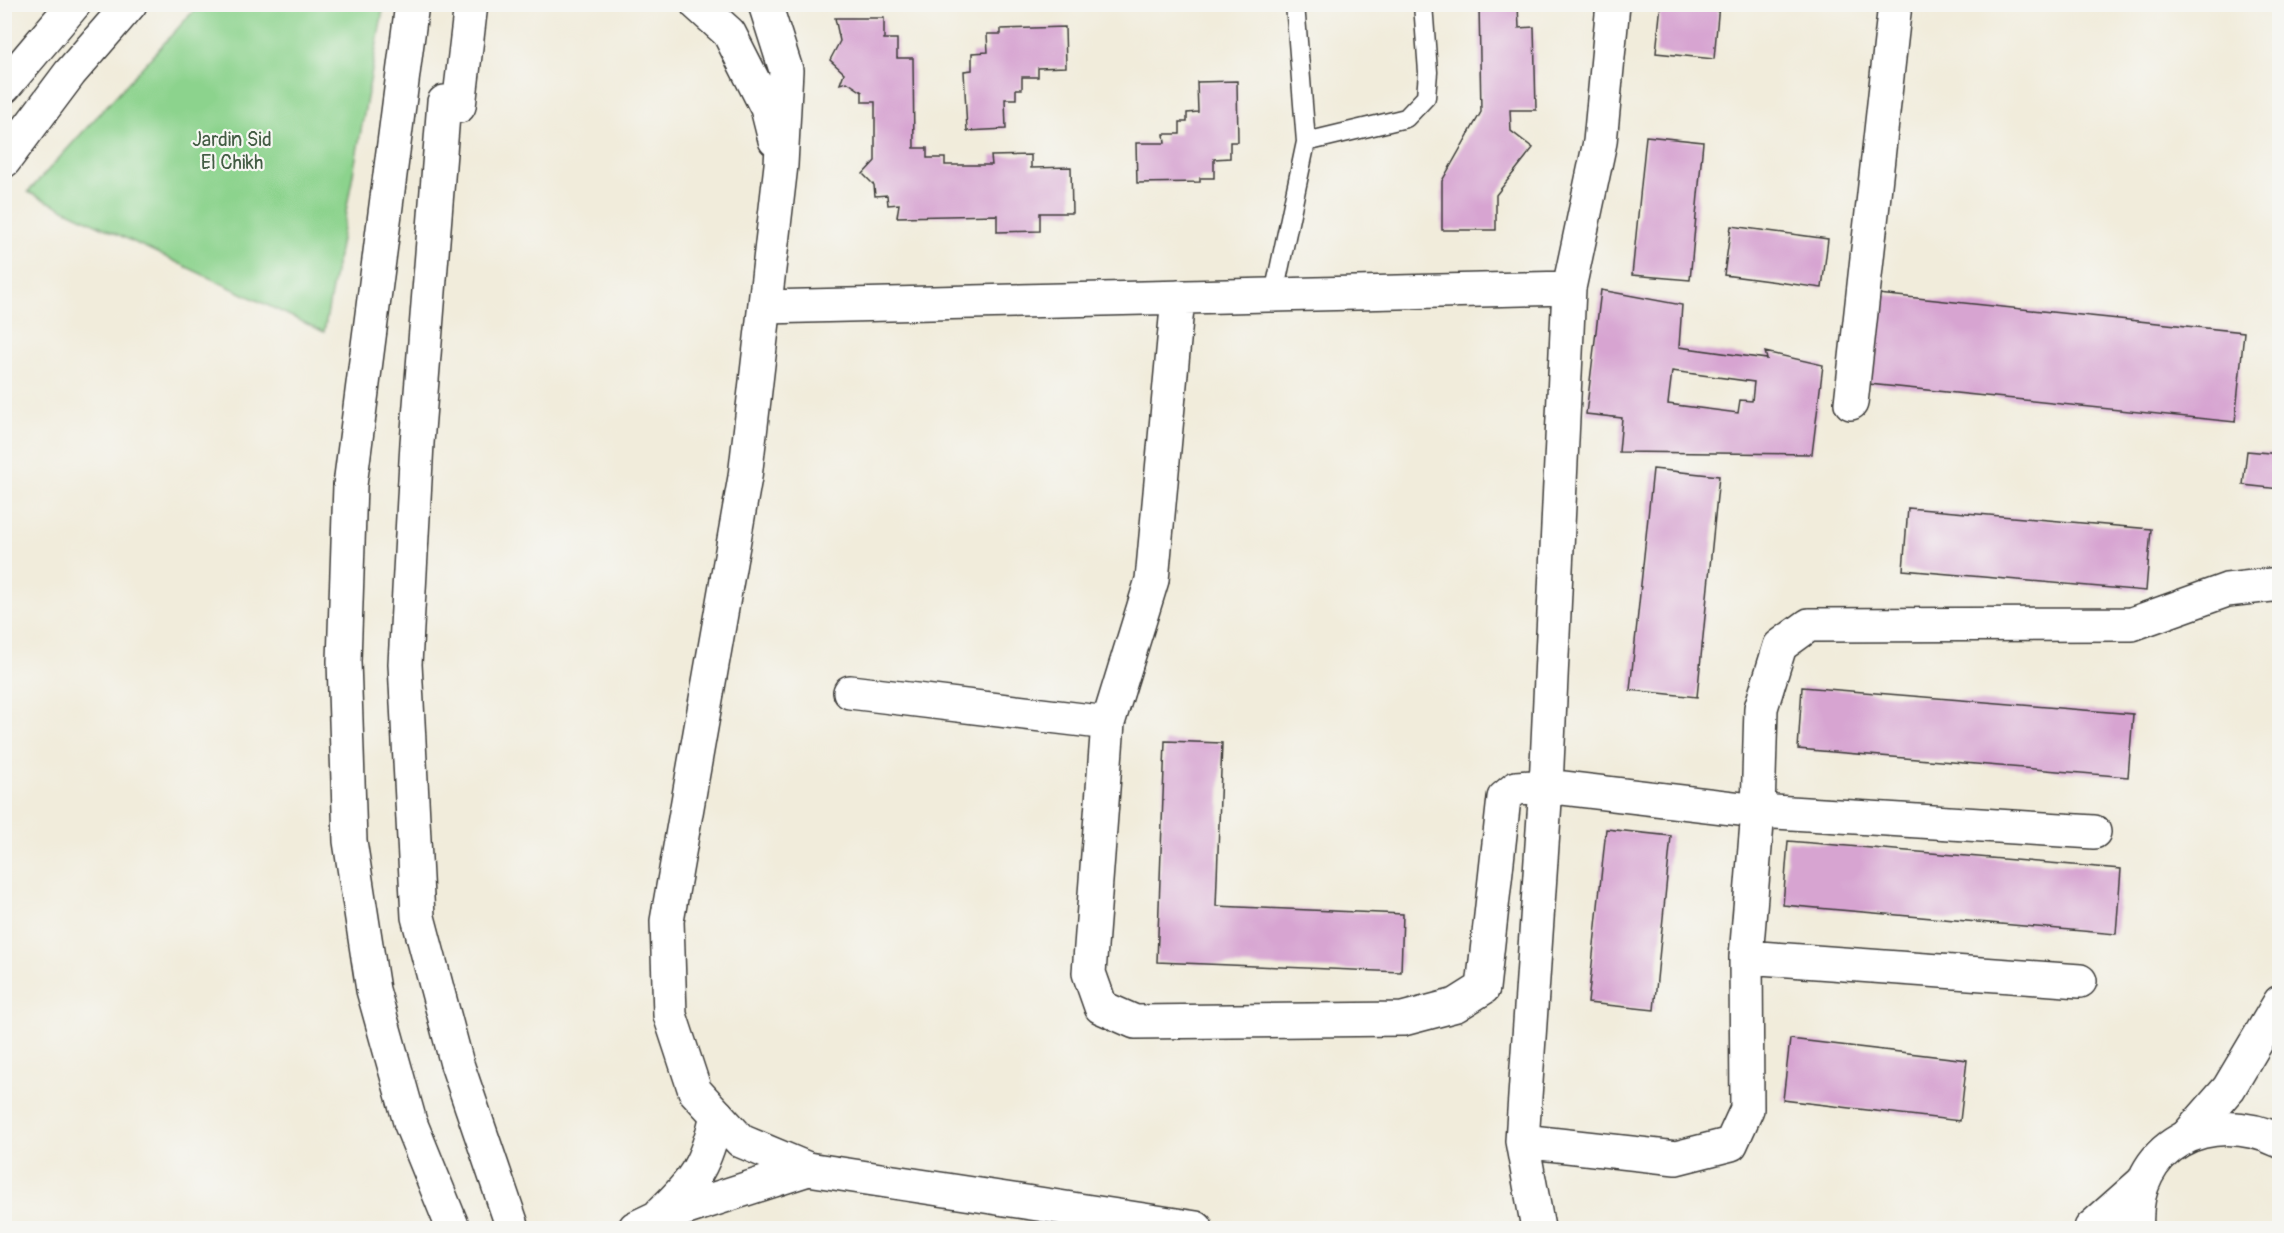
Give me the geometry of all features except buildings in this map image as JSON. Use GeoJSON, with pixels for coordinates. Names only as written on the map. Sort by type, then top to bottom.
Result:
{"type":"FeatureCollection","features":[{"type":"Feature","properties":{"kind":"street"},"geometry":{"type":"LineString","coordinates":[[4,87],[74,4]]}},
{"type":"Feature","properties":{"kind":"street"},"geometry":{"type":"LineString","coordinates":[[4,161],[70,73],[129,4]]}},
{"type":"Feature","properties":{"kind":"street"},"geometry":{"type":"LineString","coordinates":[[412,4],[350,485],[344,661],[350,841],[373,990],[410,1122],[453,1228]]}},
{"type":"Feature","properties":{"kind":"street"},"geometry":{"type":"LineString","coordinates":[[471,4],[459,106],[444,102],[417,443],[405,664],[418,917],[458,1064],[513,1228]]}},
{"type":"Feature","properties":{"kind":"street"},"geometry":{"type":"LineString","coordinates":[[697,4],[729,33],[767,108],[782,165]]}},
{"type":"Feature","properties":{"kind":"street"},"geometry":{"type":"LineString","coordinates":[[765,4],[786,70],[782,165],[745,477],[667,921],[670,1015],[695,1091],[741,1140],[808,1169],[918,1188],[1196,1228]]}},
{"type":"Feature","properties":{"kind":"street"},"geometry":{"type":"LineString","coordinates":[[1538,1228],[1522,1141],[1546,786],[1569,288],[1600,141],[1613,4]]}},
{"type":"Feature","properties":{"kind":"street"},"geometry":{"type":"LineString","coordinates":[[1851,403],[1894,4]]}},
{"type":"Feature","properties":{"kind":"street"},"geometry":{"type":"LineString","coordinates":[[765,308],[1569,288]]}},
{"type":"Feature","properties":{"kind":"street"},"geometry":{"type":"LineString","coordinates":[[1178,297],[1152,580],[1108,723],[1089,973],[1101,1007],[1136,1022],[1403,1019],[1456,1005],[1483,988],[1504,798],[1516,788],[1546,786],[1758,812],[2094,832]]}},
{"type":"Feature","properties":{"kind":"street"},"geometry":{"type":"LineString","coordinates":[[1522,1141],[1676,1158],[1731,1144],[1747,1109],[1746,957],[1758,812],[1761,708],[1780,646],[1809,625],[2132,624],[2227,590],[2280,584]]}},
{"type":"Feature","properties":{"kind":"street"},"geometry":{"type":"LineString","coordinates":[[850,692],[1108,723]]}},
{"type":"Feature","properties":{"kind":"street"},"geometry":{"type":"LineString","coordinates":[[1746,957],[2080,981]]}},
{"type":"Feature","properties":{"kind":"street"},"geometry":{"type":"LineString","coordinates":[[2091,1228],[2144,1181],[2162,1155],[2187,1136],[2229,1088],[2280,1002]]}},
{"type":"Feature","properties":{"kind":"street"},"geometry":{"type":"LineString","coordinates":[[645,1223],[690,1185],[710,1148],[717,1115]]}},
{"type":"Feature","properties":{"kind":"street"},"geometry":{"type":"LineString","coordinates":[[2187,1136],[2217,1127],[2249,1128],[2280,1141]]}},
{"type":"Feature","properties":{"kind":"street"},"geometry":{"type":"LineString","coordinates":[[645,1223],[808,1169]]}},
{"type":"Feature","properties":{"kind":"street"},"geometry":{"type":"LineString","coordinates":[[2137,1228],[2136,1211],[2144,1181]]}},
{"type":"Feature","properties":{"kind":"lane"},"geometry":{"type":"LineString","coordinates":[[1274,294],[1306,142],[1295,4]]}},
{"type":"Feature","properties":{"kind":"lane"},"geometry":{"type":"LineString","coordinates":[[1306,142],[1406,118],[1426,97],[1428,72],[1423,4]]}},
{"type":"Feature","properties":{"kind":"green space","name":"Jardin Sid El Chikh"},"geometry":{"type":"Polygon","coordinates":[[[199,5],[384,5],[324,332],[28,192],[199,5]]]}}]}
